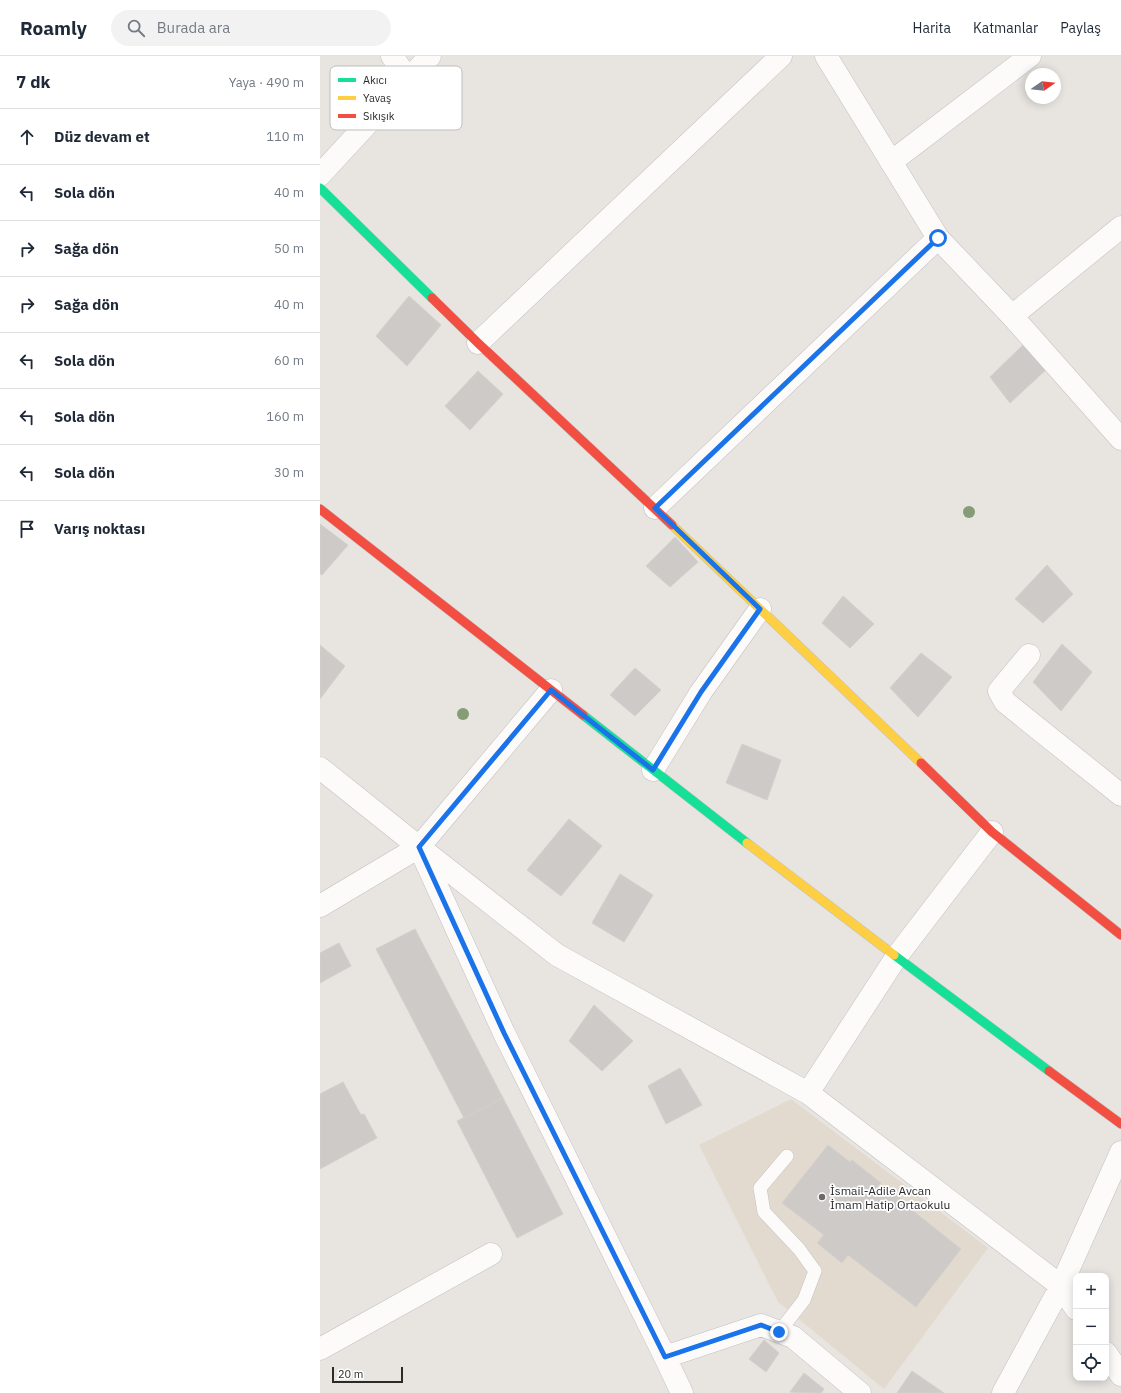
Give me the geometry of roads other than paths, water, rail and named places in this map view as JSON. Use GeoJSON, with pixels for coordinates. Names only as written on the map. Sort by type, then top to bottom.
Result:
{"type":"FeatureCollection","features":[{"type":"Feature","properties":{"kind":"street"},"geometry":{"type":"LineString","coordinates":[[392,56],[399,66]]}},
{"type":"Feature","properties":{"kind":"street"},"geometry":{"type":"LineString","coordinates":[[420,66],[430,56]]}},
{"type":"Feature","properties":{"kind":"street"},"geometry":{"type":"LineString","coordinates":[[478,343],[781,56]]}},
{"type":"Feature","properties":{"kind":"street"},"geometry":{"type":"LineString","coordinates":[[826,56],[938,238],[1012,316],[1121,439]]}},
{"type":"Feature","properties":{"kind":"street"},"geometry":{"type":"LineString","coordinates":[[891,162],[1030,56]]}},
{"type":"Feature","properties":{"kind":"street"},"geometry":{"type":"LineString","coordinates":[[320,175],[361,130]]}},
{"type":"Feature","properties":{"kind":"street"},"geometry":{"type":"LineString","coordinates":[[320,188],[478,343],[655,508],[992,832],[1121,935]]}},
{"type":"Feature","properties":{"kind":"street"},"geometry":{"type":"LineString","coordinates":[[1012,316],[1121,227]]}},
{"type":"Feature","properties":{"kind":"street"},"geometry":{"type":"LineString","coordinates":[[655,508],[938,238]]}},
{"type":"Feature","properties":{"kind":"street"},"geometry":{"type":"LineString","coordinates":[[320,509],[653,770],[1012,1044],[1121,1124]]}},
{"type":"Feature","properties":{"kind":"street"},"geometry":{"type":"LineString","coordinates":[[653,770],[701,692],[760,609]]}},
{"type":"Feature","properties":{"kind":"street"},"geometry":{"type":"LineString","coordinates":[[1029,655],[999,690],[1005,702],[1121,795]]}},
{"type":"Feature","properties":{"kind":"street"},"geometry":{"type":"LineString","coordinates":[[320,906],[419,847],[551,690]]}},
{"type":"Feature","properties":{"kind":"street"},"geometry":{"type":"LineString","coordinates":[[320,768],[557,955],[808,1093],[1060,1286],[1073,1305]]}},
{"type":"Feature","properties":{"kind":"street"},"geometry":{"type":"LineString","coordinates":[[808,1093],[897,956],[992,832]]}},
{"type":"Feature","properties":{"kind":"street"},"geometry":{"type":"LineString","coordinates":[[419,847],[504,1033],[682,1393]]}},
{"type":"Feature","properties":{"kind":"street"},"geometry":{"type":"LineString","coordinates":[[1003,1393],[1060,1286],[1121,1152]]}},
{"type":"Feature","properties":{"kind":"street"},"geometry":{"type":"LineString","coordinates":[[320,1349],[492,1254]]}},
{"type":"Feature","properties":{"kind":"street"},"geometry":{"type":"LineString","coordinates":[[665,1357],[761,1325],[793,1337],[860,1393]]}},
{"type":"Feature","properties":{"kind":"street"},"geometry":{"type":"LineString","coordinates":[[1109,1357],[1121,1375]]}},
{"type":"Feature","properties":{"kind":"lane"},"geometry":{"type":"LineString","coordinates":[[779,1332],[804,1300],[815,1270],[799,1249],[764,1212],[760,1188],[787,1156]]}},
{"type":"Feature","properties":{"kind":"place","name":"İsmail-Adile Avcan İmam Hatip Ortaokulu"},"geometry":{"type":"Point","coordinates":[822,1197]}}]}
